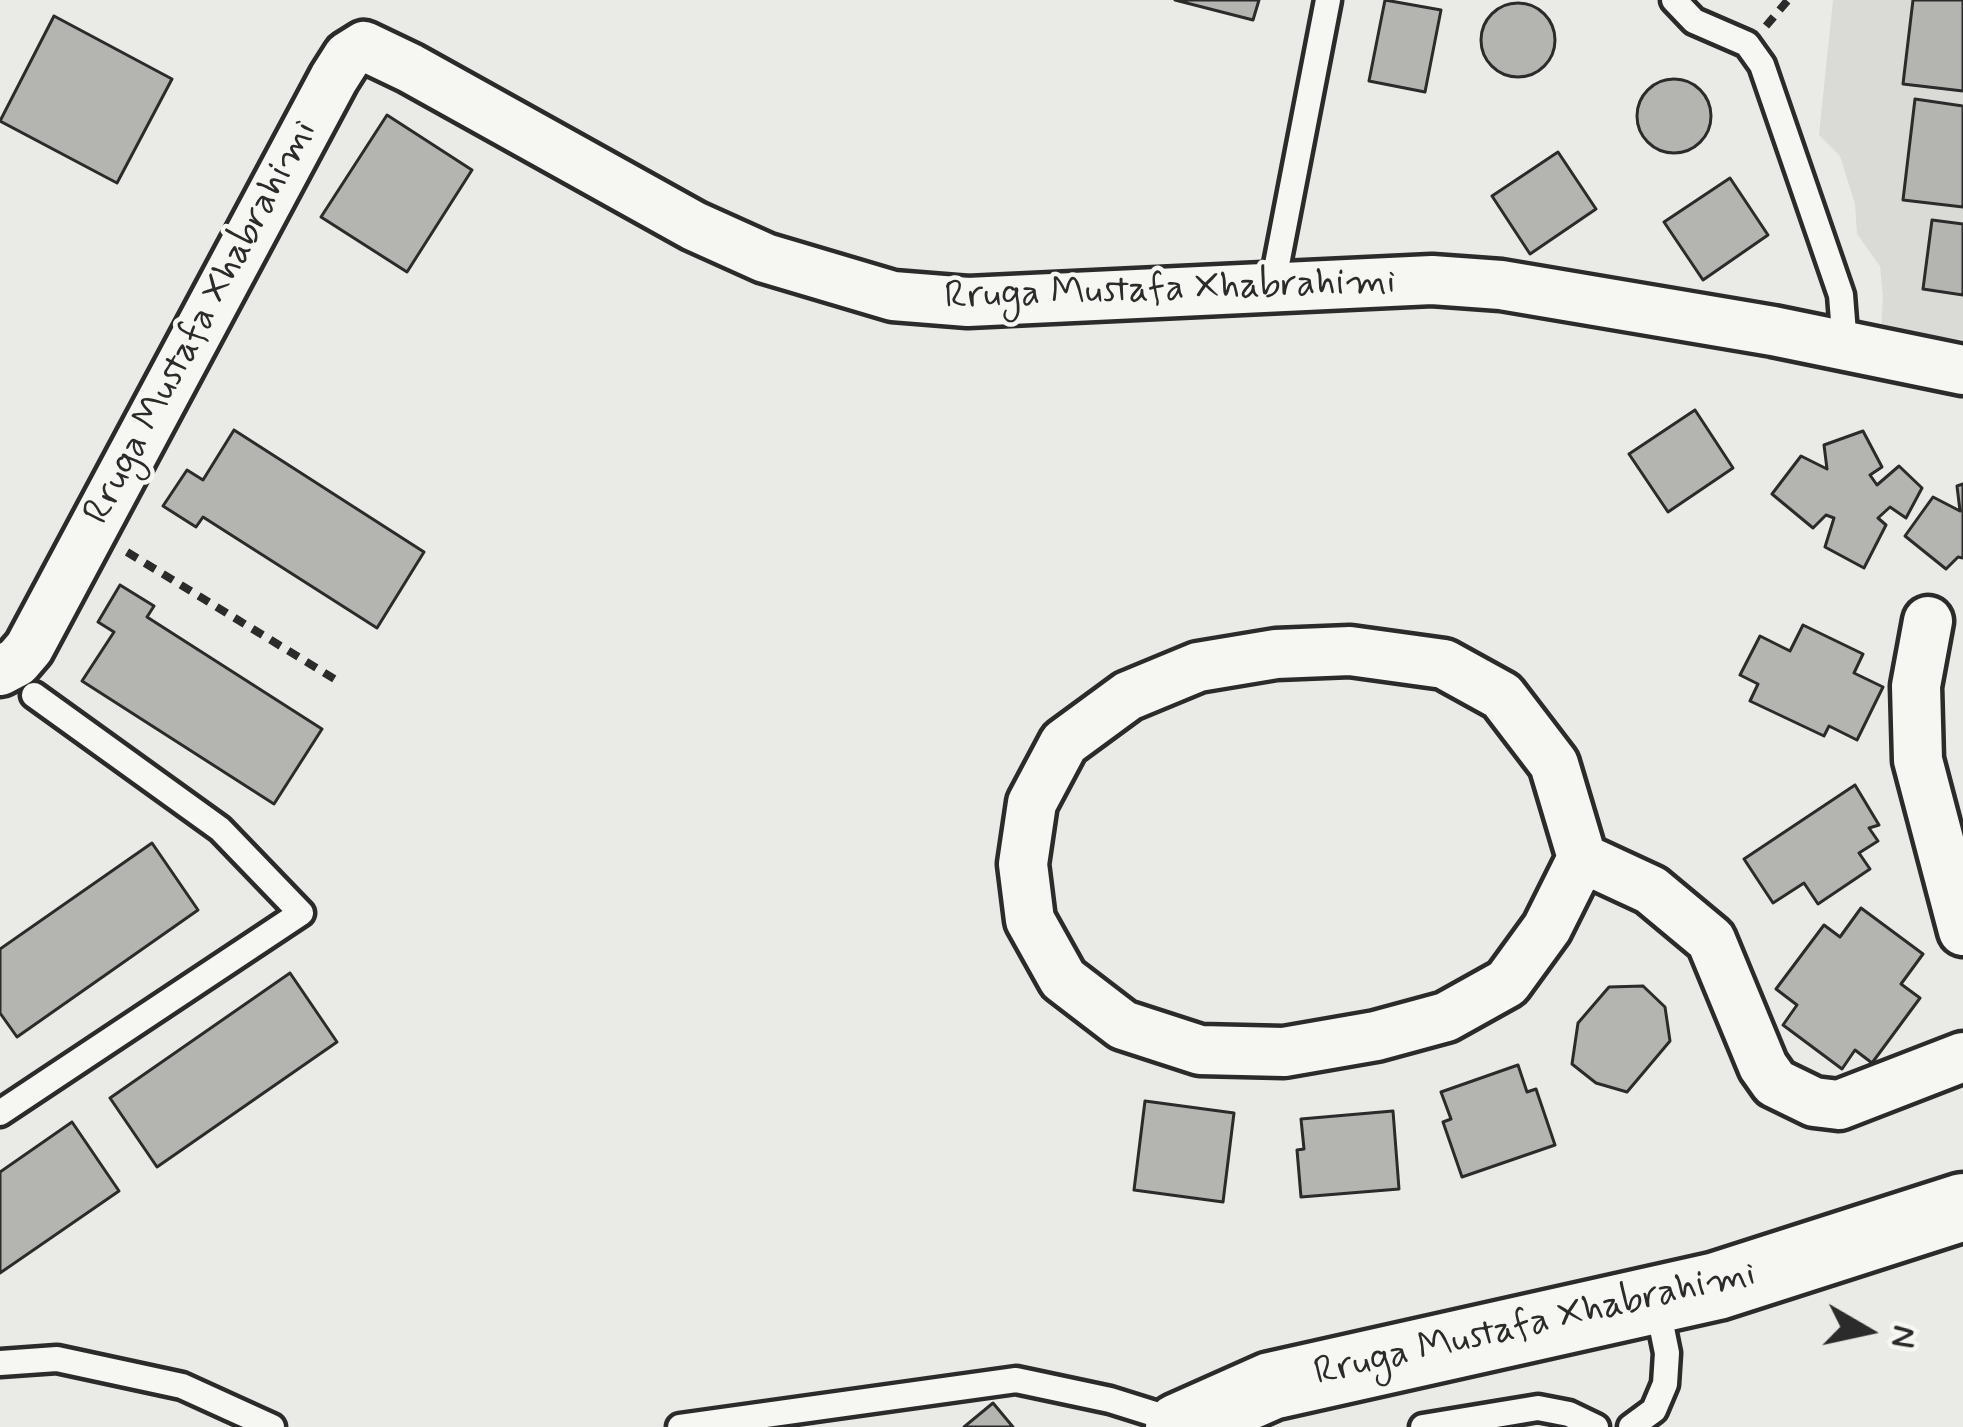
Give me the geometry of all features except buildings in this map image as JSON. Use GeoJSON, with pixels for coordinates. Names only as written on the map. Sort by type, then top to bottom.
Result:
{"type":"FeatureCollection","features":[{"type":"Feature","properties":{"kind":"street","name":"Rruga Mustafa Xhabrahimi"},"geometry":{"type":"LineString","coordinates":[[12,679],[334,78],[348,56],[364,46],[694,226],[765,258],[876,292],[923,301],[968,302],[1432,280],[1501,285],[1963,370]]}},
{"type":"Feature","properties":{"kind":"street"},"geometry":{"type":"LineString","coordinates":[[1928,621],[1916,686],[1918,760],[1963,932]]}},
{"type":"Feature","properties":{"kind":"street"},"geometry":{"type":"LineString","coordinates":[[1582,858],[1547,928],[1507,983],[1446,1017],[1376,1036],[1284,1052],[1200,1050],[1123,1025],[1063,979],[1030,920],[1023,864],[1032,803],[1064,742],[1128,696],[1198,667],[1276,653],[1350,651],[1444,664],[1502,696],[1554,764],[1582,858],[1651,890],[1711,940],[1774,1083],[1814,1102],[1839,1105],[1963,1058]]}},
{"type":"Feature","properties":{"kind":"street","name":"Rruga Mustafa Xhabrahimi"},"geometry":{"type":"LineString","coordinates":[[1179,1427],[1232,1401],[1316,1374],[1770,1272],[1963,1208]]}},
{"type":"Feature","properties":{"kind":"lane"},"geometry":{"type":"LineString","coordinates":[[1273,286],[1328,0]]}},
{"type":"Feature","properties":{"kind":"lane"},"geometry":{"type":"LineString","coordinates":[[1675,0],[1694,22],[1747,44],[1762,64],[1841,295],[1845,346]]}},
{"type":"Feature","properties":{"kind":"lane"},"geometry":{"type":"LineString","coordinates":[[0,1113],[301,913],[220,830],[12,679]]}},
{"type":"Feature","properties":{"kind":"lane"},"geometry":{"type":"LineString","coordinates":[[1631,1427],[1654,1410],[1665,1384],[1667,1352],[1656,1301]]}},
{"type":"Feature","properties":{"kind":"lane"},"geometry":{"type":"LineString","coordinates":[[0,1363],[57,1358],[182,1386],[272,1427]]}},
{"type":"Feature","properties":{"kind":"lane"},"geometry":{"type":"LineString","coordinates":[[680,1427],[1016,1380],[1110,1400],[1161,1416],[1179,1427]]}},
{"type":"Feature","properties":{"kind":"lane"},"geometry":{"type":"LineString","coordinates":[[1423,1427],[1538,1408],[1569,1414],[1595,1427]]}},
{"type":"Feature","properties":{"kind":"path"},"geometry":{"type":"LineString","coordinates":[[118,546],[341,683]]}},
{"type":"Feature","properties":{"kind":"shaded area"},"geometry":{"type":"Polygon","coordinates":[[[1833,0],[1963,0],[1963,340],[1881,328],[1880,266],[1857,234],[1855,204],[1840,156],[1819,135],[1833,0]]]}}]}
